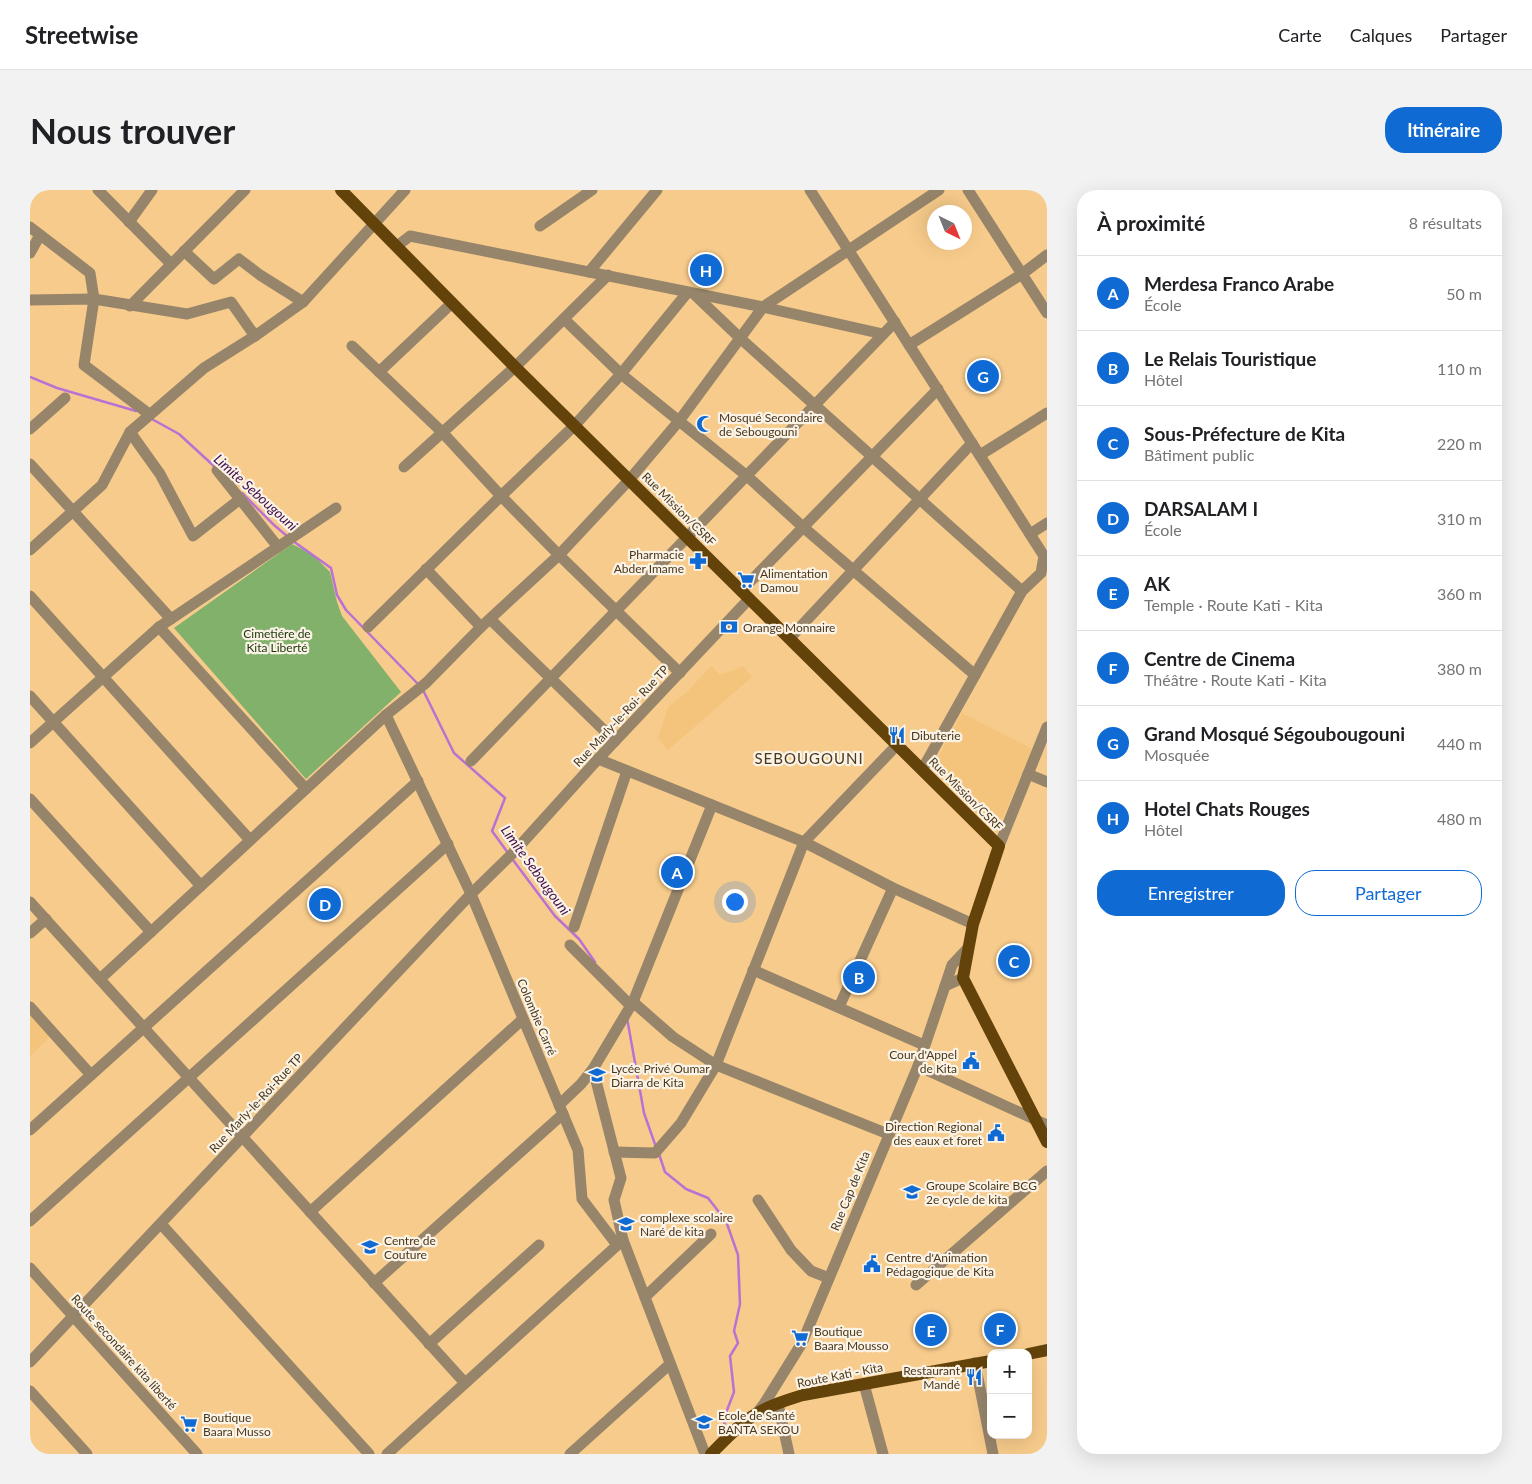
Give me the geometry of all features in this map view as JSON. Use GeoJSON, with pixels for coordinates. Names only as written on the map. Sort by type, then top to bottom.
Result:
{"type":"FeatureCollection","features":[{"type":"Feature","properties":{"kind":"main road","name":"Rue Mission/CSRF"},"geometry":{"type":"LineString","coordinates":[[341,190],[515,367],[999,846]]}},
{"type":"Feature","properties":{"kind":"main road"},"geometry":{"type":"LineString","coordinates":[[999,846],[973,924],[963,978],[1042,1123],[1047,1142]]}},
{"type":"Feature","properties":{"kind":"main road"},"geometry":{"type":"LineString","coordinates":[[1032,1353],[1047,1350]]}},
{"type":"Feature","properties":{"kind":"main road","name":"Route Kati - Kita"},"geometry":{"type":"LineString","coordinates":[[711,1454],[737,1428],[756,1414],[804,1395],[987,1361]]}},
{"type":"Feature","properties":{"kind":"street"},"geometry":{"type":"LineString","coordinates":[[98,190],[171,264]]}},
{"type":"Feature","properties":{"kind":"street"},"geometry":{"type":"LineString","coordinates":[[129,222],[152,190]]}},
{"type":"Feature","properties":{"kind":"street"},"geometry":{"type":"LineString","coordinates":[[130,306],[245,190]]}},
{"type":"Feature","properties":{"kind":"street"},"geometry":{"type":"LineString","coordinates":[[30,550],[102,485],[130,432],[204,368],[255,336],[303,302],[405,190]]}},
{"type":"Feature","properties":{"kind":"street"},"geometry":{"type":"LineString","coordinates":[[540,226],[592,190]]}},
{"type":"Feature","properties":{"kind":"street"},"geometry":{"type":"LineString","coordinates":[[589,272],[657,190]]}},
{"type":"Feature","properties":{"kind":"street"},"geometry":{"type":"LineString","coordinates":[[810,190],[1044,556],[1044,574],[1022,591],[922,770]]}},
{"type":"Feature","properties":{"kind":"street"},"geometry":{"type":"LineString","coordinates":[[100,979],[386,715],[426,683],[481,627],[559,555],[630,479],[680,421],[763,307],[939,190]]}},
{"type":"Feature","properties":{"kind":"street"},"geometry":{"type":"LineString","coordinates":[[968,190],[1047,313]]}},
{"type":"Feature","properties":{"kind":"street"},"geometry":{"type":"LineString","coordinates":[[30,227],[90,273],[94,299],[84,365],[149,414]]}},
{"type":"Feature","properties":{"kind":"street"},"geometry":{"type":"LineString","coordinates":[[30,253],[40,235]]}},
{"type":"Feature","properties":{"kind":"street"},"geometry":{"type":"LineString","coordinates":[[397,246],[410,236],[690,294],[763,307],[883,334]]}},
{"type":"Feature","properties":{"kind":"street"},"geometry":{"type":"LineString","coordinates":[[184,251],[214,279],[239,259],[260,275],[303,302]]}},
{"type":"Feature","properties":{"kind":"street"},"geometry":{"type":"LineString","coordinates":[[909,345],[1022,274],[1047,255]]}},
{"type":"Feature","properties":{"kind":"street"},"geometry":{"type":"LineString","coordinates":[[404,467],[515,367],[608,276]]}},
{"type":"Feature","properties":{"kind":"street"},"geometry":{"type":"LineString","coordinates":[[690,294],[816,404],[1022,591]]}},
{"type":"Feature","properties":{"kind":"street"},"geometry":{"type":"LineString","coordinates":[[368,627],[575,425],[690,294]]}},
{"type":"Feature","properties":{"kind":"street"},"geometry":{"type":"LineString","coordinates":[[30,300],[94,299],[187,314],[231,302],[255,336]]}},
{"type":"Feature","properties":{"kind":"street"},"geometry":{"type":"LineString","coordinates":[[379,372],[452,303]]}},
{"type":"Feature","properties":{"kind":"street"},"geometry":{"type":"LineString","coordinates":[[564,319],[621,374],[747,476],[853,571],[975,675]]}},
{"type":"Feature","properties":{"kind":"street"},"geometry":{"type":"LineString","coordinates":[[472,761],[895,322]]}},
{"type":"Feature","properties":{"kind":"street"},"geometry":{"type":"LineString","coordinates":[[352,346],[442,432],[559,555],[680,673]]}},
{"type":"Feature","properties":{"kind":"street","name":"Rue Marly-le-Roi- Rue TP"},"geometry":{"type":"LineString","coordinates":[[502,863],[680,673],[803,527],[938,388]]}},
{"type":"Feature","properties":{"kind":"street"},"geometry":{"type":"LineString","coordinates":[[30,429],[64,398]]}},
{"type":"Feature","properties":{"kind":"street"},"geometry":{"type":"LineString","coordinates":[[980,455],[1047,413]]}},
{"type":"Feature","properties":{"kind":"street"},"geometry":{"type":"LineString","coordinates":[[130,432],[160,474],[193,536],[240,499]]}},
{"type":"Feature","properties":{"kind":"street"},"geometry":{"type":"LineString","coordinates":[[790,638],[972,443]]}},
{"type":"Feature","properties":{"kind":"street"},"geometry":{"type":"LineString","coordinates":[[30,464],[171,619]]}},
{"type":"Feature","properties":{"kind":"street"},"geometry":{"type":"LineString","coordinates":[[216,470],[278,547]]}},
{"type":"Feature","properties":{"kind":"street"},"geometry":{"type":"LineString","coordinates":[[30,743],[160,627],[336,508]]}},
{"type":"Feature","properties":{"kind":"street"},"geometry":{"type":"LineString","coordinates":[[1030,534],[1047,523]]}},
{"type":"Feature","properties":{"kind":"street"},"geometry":{"type":"LineString","coordinates":[[426,569],[481,627]]}},
{"type":"Feature","properties":{"kind":"street"},"geometry":{"type":"LineString","coordinates":[[30,596],[250,840]]}},
{"type":"Feature","properties":{"kind":"street"},"geometry":{"type":"LineString","coordinates":[[490,619],[615,741]]}},
{"type":"Feature","properties":{"kind":"street"},"geometry":{"type":"LineString","coordinates":[[160,627],[306,789]]}},
{"type":"Feature","properties":{"kind":"street"},"geometry":{"type":"LineString","coordinates":[[30,696],[202,886]]}},
{"type":"Feature","properties":{"kind":"street","name":"Colombie Carré"},"geometry":{"type":"LineString","coordinates":[[386,715],[471,894],[578,1150],[582,1199],[620,1242]]}},
{"type":"Feature","properties":{"kind":"street"},"geometry":{"type":"LineString","coordinates":[[999,846],[1047,727]]}},
{"type":"Feature","properties":{"kind":"street"},"geometry":{"type":"LineString","coordinates":[[614,1152],[656,1153],[681,1123],[716,1065],[804,842],[897,745]]}},
{"type":"Feature","properties":{"kind":"street"},"geometry":{"type":"LineString","coordinates":[[598,759],[804,842],[893,888],[973,924]]}},
{"type":"Feature","properties":{"kind":"street"},"geometry":{"type":"LineString","coordinates":[[574,927],[627,771]]}},
{"type":"Feature","properties":{"kind":"street"},"geometry":{"type":"LineString","coordinates":[[1028,774],[1047,782]]}},
{"type":"Feature","properties":{"kind":"street"},"geometry":{"type":"LineString","coordinates":[[30,1130],[418,781]]}},
{"type":"Feature","properties":{"kind":"street"},"geometry":{"type":"LineString","coordinates":[[30,798],[151,932]]}},
{"type":"Feature","properties":{"kind":"street"},"geometry":{"type":"LineString","coordinates":[[374,1282],[561,1110],[593,1070],[632,1004],[712,805]]}},
{"type":"Feature","properties":{"kind":"street"},"geometry":{"type":"LineString","coordinates":[[30,1221],[448,844]]}},
{"type":"Feature","properties":{"kind":"street","name":"Rue Marly-le-Roi-Rue TP"},"geometry":{"type":"LineString","coordinates":[[30,1362],[502,863]]}},
{"type":"Feature","properties":{"kind":"street"},"geometry":{"type":"LineString","coordinates":[[839,1007],[893,888]]}},
{"type":"Feature","properties":{"kind":"street"},"geometry":{"type":"LineString","coordinates":[[30,902],[465,1383]]}},
{"type":"Feature","properties":{"kind":"street"},"geometry":{"type":"LineString","coordinates":[[30,933],[46,919]]}},
{"type":"Feature","properties":{"kind":"street"},"geometry":{"type":"LineString","coordinates":[[570,945],[632,1004],[673,1037],[716,1065],[888,1134]]}},
{"type":"Feature","properties":{"kind":"street","name":"Rue Cap de Kita"},"geometry":{"type":"LineString","coordinates":[[756,1414],[802,1343],[918,1066],[952,965],[968,948]]}},
{"type":"Feature","properties":{"kind":"street"},"geometry":{"type":"LineString","coordinates":[[753,970],[924,1045]]}},
{"type":"Feature","properties":{"kind":"street"},"geometry":{"type":"LineString","coordinates":[[945,986],[963,978]]}},
{"type":"Feature","properties":{"kind":"street"},"geometry":{"type":"LineString","coordinates":[[30,1007],[91,1075]]}},
{"type":"Feature","properties":{"kind":"street"},"geometry":{"type":"LineString","coordinates":[[310,1212],[523,1019]]}},
{"type":"Feature","properties":{"kind":"street"},"geometry":{"type":"LineString","coordinates":[[918,1066],[1042,1123]]}},
{"type":"Feature","properties":{"kind":"street"},"geometry":{"type":"LineString","coordinates":[[593,1070],[621,1178],[614,1200],[620,1242],[645,1297],[705,1454]]}},
{"type":"Feature","properties":{"kind":"street"},"geometry":{"type":"LineString","coordinates":[[916,1285],[1047,1171]]}},
{"type":"Feature","properties":{"kind":"street"},"geometry":{"type":"LineString","coordinates":[[758,1200],[791,1250],[812,1271],[829,1278]]}},
{"type":"Feature","properties":{"kind":"street"},"geometry":{"type":"LineString","coordinates":[[160,1224],[369,1454]]}},
{"type":"Feature","properties":{"kind":"street"},"geometry":{"type":"LineString","coordinates":[[645,1297],[711,1234]]}},
{"type":"Feature","properties":{"kind":"street"},"geometry":{"type":"LineString","coordinates":[[386,1454],[620,1242]]}},
{"type":"Feature","properties":{"kind":"street"},"geometry":{"type":"LineString","coordinates":[[429,1344],[539,1245]]}},
{"type":"Feature","properties":{"kind":"street","name":"Route secondaire kita liberté"},"geometry":{"type":"LineString","coordinates":[[30,1268],[198,1454]]}},
{"type":"Feature","properties":{"kind":"street"},"geometry":{"type":"LineString","coordinates":[[570,1454],[670,1364]]}},
{"type":"Feature","properties":{"kind":"street"},"geometry":{"type":"LineString","coordinates":[[975,1364],[993,1454]]}},
{"type":"Feature","properties":{"kind":"street"},"geometry":{"type":"LineString","coordinates":[[864,1384],[883,1454]]}},
{"type":"Feature","properties":{"kind":"street"},"geometry":{"type":"LineString","coordinates":[[30,1391],[87,1454]]}},
{"type":"Feature","properties":{"kind":"street"},"geometry":{"type":"LineString","coordinates":[[778,1404],[789,1454]]}},
{"type":"Feature","properties":{"kind":"shaded area"},"geometry":{"type":"Polygon","coordinates":[[[711,666],[720,675],[743,666],[752,677],[668,750],[658,738],[668,707],[687,692],[711,666]]]}},
{"type":"Feature","properties":{"kind":"shaded area"},"geometry":{"type":"Polygon","coordinates":[[[962,713],[1033,749],[998,828],[992,829],[933,767],[962,713]]]}},
{"type":"Feature","properties":{"kind":"shaded area"},"geometry":{"type":"Polygon","coordinates":[[[30,1015],[50,1037],[30,1056],[30,1015]]]}},
{"type":"Feature","properties":{"kind":"green space","name":"Cimetiére de Kita Liberté"},"geometry":{"type":"Polygon","coordinates":[[[292,544],[312,554],[330,572],[342,616],[401,692],[306,779],[174,628],[292,544]]]}},
{"type":"Feature","properties":{"kind":"waterway","name":"Limite Sebougouni"},"geometry":{"type":"LineString","coordinates":[[30,377],[57,388],[136,411]]}},
{"type":"Feature","properties":{"kind":"waterway","name":"Limite Sebougouni"},"geometry":{"type":"LineString","coordinates":[[150,418],[179,434],[215,467]]}},
{"type":"Feature","properties":{"kind":"waterway","name":"Limite Sebougouni"},"geometry":{"type":"LineString","coordinates":[[242,493],[287,536]]}},
{"type":"Feature","properties":{"kind":"waterway","name":"Limite Sebougouni"},"geometry":{"type":"LineString","coordinates":[[293,541],[331,568],[337,595],[346,610],[418,684]]}},
{"type":"Feature","properties":{"kind":"waterway","name":"Limite Sebougouni"},"geometry":{"type":"LineString","coordinates":[[423,690],[454,753],[505,798],[492,831],[508,853]]}},
{"type":"Feature","properties":{"kind":"waterway","name":"Limite Sebougouni"},"geometry":{"type":"LineString","coordinates":[[513,860],[555,916],[579,939],[595,962]]}},
{"type":"Feature","properties":{"kind":"waterway","name":"Limite Sebougouni"},"geometry":{"type":"LineString","coordinates":[[627,1018],[644,1113],[656,1147]]}},
{"type":"Feature","properties":{"kind":"waterway","name":"Limite Sebougouni"},"geometry":{"type":"LineString","coordinates":[[659,1154],[665,1172],[686,1189],[708,1198],[726,1221],[738,1255],[740,1304],[734,1331],[738,1343],[730,1356],[734,1392],[724,1418],[725,1431]]}},
{"type":"Feature","properties":{"kind":"place","name":"Hotel Chats Rouges"},"geometry":{"type":"Point","coordinates":[706,270]}},
{"type":"Feature","properties":{"kind":"place","name":"Grand Mosqué Ségoubougouni"},"geometry":{"type":"Point","coordinates":[983,376]}},
{"type":"Feature","properties":{"kind":"place","name":"Mosqué Secondaire de Sebougouni"},"geometry":{"type":"Point","coordinates":[705,424]}},
{"type":"Feature","properties":{"kind":"place","name":"Pharmacie Abder Imame"},"geometry":{"type":"Point","coordinates":[698,561]}},
{"type":"Feature","properties":{"kind":"place","name":"Alimentation Damou"},"geometry":{"type":"Point","coordinates":[746,580]}},
{"type":"Feature","properties":{"kind":"place","name":"Orange Monnaire"},"geometry":{"type":"Point","coordinates":[729,627]}},
{"type":"Feature","properties":{"kind":"place","name":"Dibuterie"},"geometry":{"type":"Point","coordinates":[897,735]}},
{"type":"Feature","properties":{"kind":"place","name":"Merdesa Franco Arabe"},"geometry":{"type":"Point","coordinates":[677,872]}},
{"type":"Feature","properties":{"kind":"place","name":"DARSALAM I"},"geometry":{"type":"Point","coordinates":[325,904]}},
{"type":"Feature","properties":{"kind":"place","name":"Sous-Préfecture de Kita"},"geometry":{"type":"Point","coordinates":[1014,961]}},
{"type":"Feature","properties":{"kind":"place","name":"Le Relais Touristique"},"geometry":{"type":"Point","coordinates":[859,977]}},
{"type":"Feature","properties":{"kind":"place","name":"Cour d'Appel de Kita"},"geometry":{"type":"Point","coordinates":[971,1061]}},
{"type":"Feature","properties":{"kind":"place","name":"Lycée Privé Oumar Diarra de Kita"},"geometry":{"type":"Point","coordinates":[597,1075]}},
{"type":"Feature","properties":{"kind":"place","name":"Direction Regional des eaux et foret"},"geometry":{"type":"Point","coordinates":[996,1133]}},
{"type":"Feature","properties":{"kind":"place","name":"Groupe Scolaire BCG 2e cycle de kita"},"geometry":{"type":"Point","coordinates":[912,1192]}},
{"type":"Feature","properties":{"kind":"place","name":"complexe scolaire Naré de kita"},"geometry":{"type":"Point","coordinates":[626,1224]}},
{"type":"Feature","properties":{"kind":"place","name":"Centre de Couture"},"geometry":{"type":"Point","coordinates":[370,1247]}},
{"type":"Feature","properties":{"kind":"place","name":"Centre d'Animation Pédagogique de Kita"},"geometry":{"type":"Point","coordinates":[872,1264]}},
{"type":"Feature","properties":{"kind":"place","name":"Centre de Cinema"},"geometry":{"type":"Point","coordinates":[1000,1329]}},
{"type":"Feature","properties":{"kind":"place","name":"AK"},"geometry":{"type":"Point","coordinates":[931,1330]}},
{"type":"Feature","properties":{"kind":"place","name":"Boutique Baara Mousso"},"geometry":{"type":"Point","coordinates":[800,1338]}},
{"type":"Feature","properties":{"kind":"place","name":"Restaurant Mandé"},"geometry":{"type":"Point","coordinates":[974,1377]}},
{"type":"Feature","properties":{"kind":"place","name":"Ecole de Santé BANTA SEKOU"},"geometry":{"type":"Point","coordinates":[704,1422]}},
{"type":"Feature","properties":{"kind":"place","name":"Boutique Baara Musso"},"geometry":{"type":"Point","coordinates":[189,1424]}},
{"type":"Feature","properties":{"kind":"district","name":"SEBOUGOUNI"},"geometry":{"type":"Point","coordinates":[809,758]}}]}
